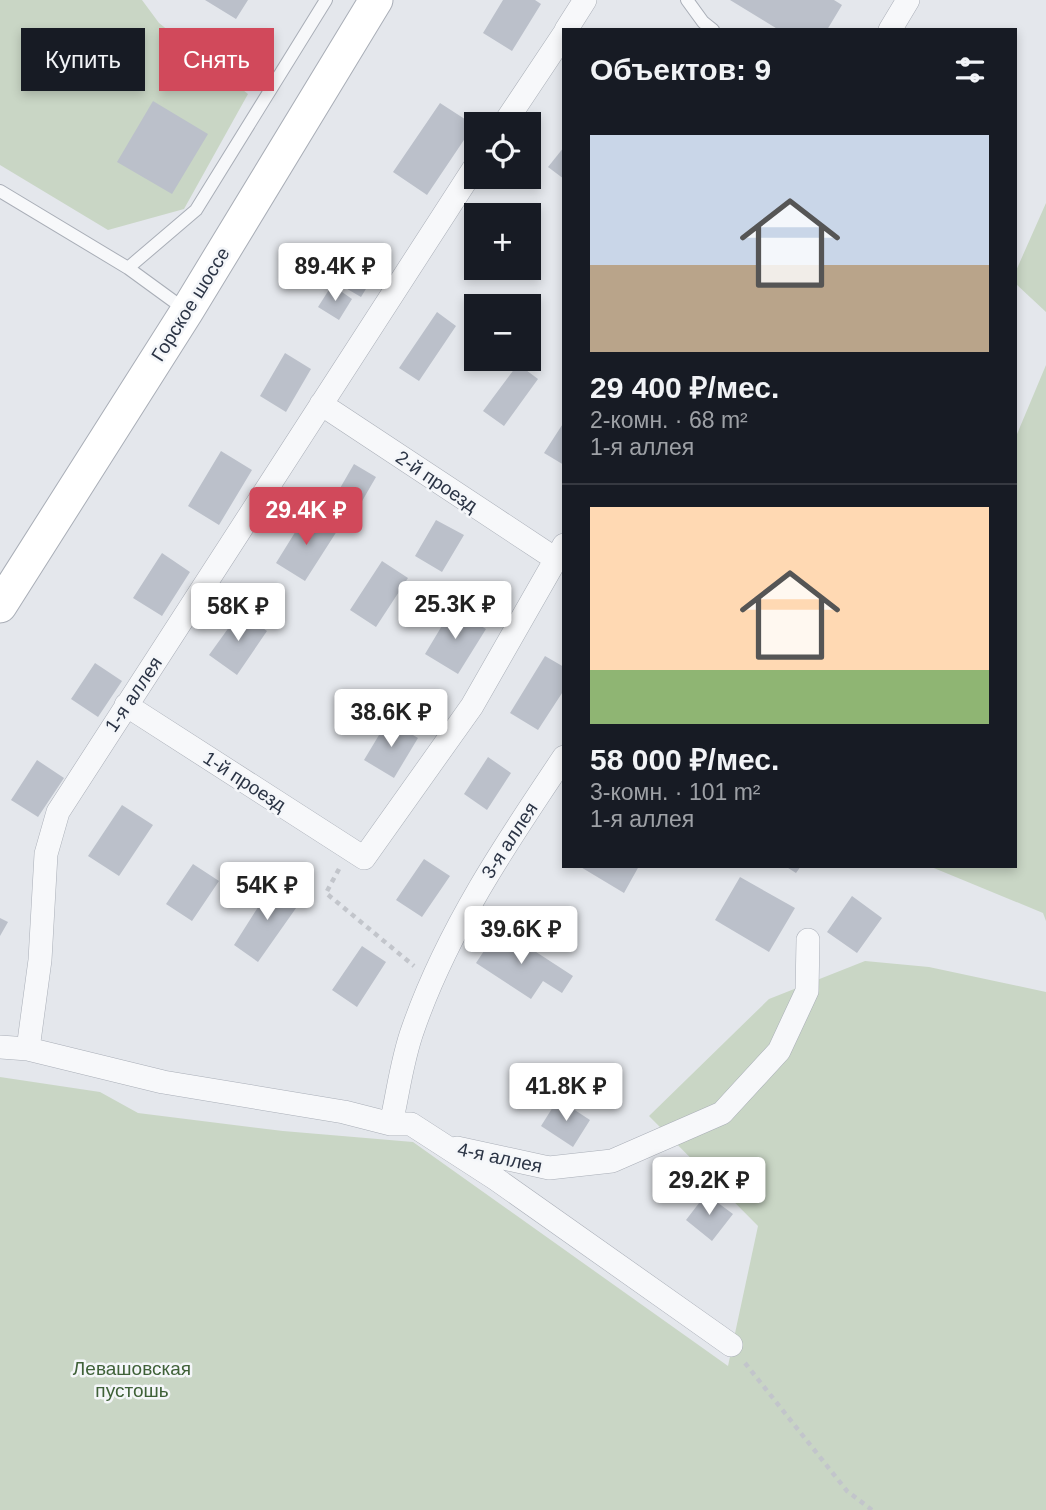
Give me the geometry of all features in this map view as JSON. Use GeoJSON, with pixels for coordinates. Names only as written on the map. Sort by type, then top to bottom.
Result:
{"type":"FeatureCollection","features":[{"type":"Feature","properties":{"kind":"main road","name":"Горское шоссе"},"geometry":{"type":"LineString","coordinates":[[0,606],[187,311],[376,0]]}},
{"type":"Feature","properties":{"kind":"street"},"geometry":{"type":"LineString","coordinates":[[568,28],[585,0]]}},
{"type":"Feature","properties":{"kind":"street"},"geometry":{"type":"LineString","coordinates":[[891,28],[908,0]]}},
{"type":"Feature","properties":{"kind":"street"},"geometry":{"type":"LineString","coordinates":[[512,112],[562,37]]}},
{"type":"Feature","properties":{"kind":"street","name":"1-я аллея"},"geometry":{"type":"LineString","coordinates":[[28,1049],[40,960],[46,854],[58,812],[464,184]]}},
{"type":"Feature","properties":{"kind":"street","name":"2-й проезд"},"geometry":{"type":"LineString","coordinates":[[321,404],[559,552]]}},
{"type":"Feature","properties":{"kind":"street","name":"1-й проезд"},"geometry":{"type":"LineString","coordinates":[[126,705],[364,858],[472,706],[559,552]]}},
{"type":"Feature","properties":{"kind":"street","name":"3-я аллея"},"geometry":{"type":"LineString","coordinates":[[391,1124],[412,1030],[443,961],[485,876],[562,760]]}},
{"type":"Feature","properties":{"kind":"street","name":"4-я аллея"},"geometry":{"type":"LineString","coordinates":[[444,1145],[549,1168],[612,1161],[722,1112],[779,1051],[807,991],[808,940]]}},
{"type":"Feature","properties":{"kind":"street"},"geometry":{"type":"LineString","coordinates":[[0,1047],[28,1049],[163,1082],[344,1112],[391,1124],[411,1124],[731,1345]]}},
{"type":"Feature","properties":{"kind":"lane"},"geometry":{"type":"LineString","coordinates":[[128,268],[197,210],[326,0]]}},
{"type":"Feature","properties":{"kind":"lane"},"geometry":{"type":"LineString","coordinates":[[687,0],[710,28]]}},
{"type":"Feature","properties":{"kind":"lane"},"geometry":{"type":"LineString","coordinates":[[0,191],[128,268],[187,311]]}},
{"type":"Feature","properties":{"kind":"path"},"geometry":{"type":"LineString","coordinates":[[337,840],[339,873],[326,893],[417,968]]}},
{"type":"Feature","properties":{"kind":"path"},"geometry":{"type":"LineString","coordinates":[[731,1345],[847,1491],[872,1510]]}},
{"type":"Feature","properties":{"kind":"green space"},"geometry":{"type":"Polygon","coordinates":[[[0,0],[142,0],[165,28],[159,28],[159,91],[244,91],[248,94],[184,209],[108,230],[0,165],[0,0]]]}},
{"type":"Feature","properties":{"kind":"green space"},"geometry":{"type":"Polygon","coordinates":[[[1046,203],[1046,312],[1017,285],[1017,268],[1046,203]]]}},
{"type":"Feature","properties":{"kind":"green space"},"geometry":{"type":"Polygon","coordinates":[[[1046,365],[1046,921],[1043,913],[934,868],[1017,868],[1017,434],[1046,365]]]}},
{"type":"Feature","properties":{"kind":"green space","name":"Левашовская пустошь"},"geometry":{"type":"Polygon","coordinates":[[[865,961],[929,967],[1046,992],[1046,1510],[0,1510],[0,1077],[100,1092],[138,1113],[283,1131],[413,1142],[728,1366],[758,1226],[649,1116],[769,999],[865,961]]]}},
{"type":"Feature","properties":{"kind":"building"},"geometry":{"type":"Polygon","coordinates":[[[205,0],[248,0],[236,19],[205,0]]]}},
{"type":"Feature","properties":{"kind":"building"},"geometry":{"type":"Polygon","coordinates":[[[503,0],[535,0],[541,4],[512,51],[483,33],[503,0]]]}},
{"type":"Feature","properties":{"kind":"building"},"geometry":{"type":"Polygon","coordinates":[[[730,0],[834,0],[842,5],[828,28],[776,28],[730,0]]]}},
{"type":"Feature","properties":{"kind":"building"},"geometry":{"type":"Polygon","coordinates":[[[153,101],[208,134],[172,194],[117,162],[153,101]]]}},
{"type":"Feature","properties":{"kind":"building"},"geometry":{"type":"Polygon","coordinates":[[[440,103],[464,119],[464,140],[427,195],[393,172],[440,103]]]}},
{"type":"Feature","properties":{"kind":"building"},"geometry":{"type":"Polygon","coordinates":[[[562,150],[562,178],[548,167],[562,150]]]}},
{"type":"Feature","properties":{"kind":"building"},"geometry":{"type":"Polygon","coordinates":[[[342,249],[377,271],[361,297],[325,276],[342,249]]]}},
{"type":"Feature","properties":{"kind":"building"},"geometry":{"type":"Polygon","coordinates":[[[332,285],[352,299],[339,320],[318,307],[332,285]]]}},
{"type":"Feature","properties":{"kind":"building"},"geometry":{"type":"Polygon","coordinates":[[[437,312],[456,326],[419,381],[399,368],[437,312]]]}},
{"type":"Feature","properties":{"kind":"building"},"geometry":{"type":"Polygon","coordinates":[[[285,353],[311,369],[286,412],[260,396],[285,353]]]}},
{"type":"Feature","properties":{"kind":"building"},"geometry":{"type":"Polygon","coordinates":[[[513,371],[527,371],[538,379],[504,426],[483,411],[513,371]]]}},
{"type":"Feature","properties":{"kind":"building"},"geometry":{"type":"Polygon","coordinates":[[[562,425],[562,464],[544,453],[562,425]]]}},
{"type":"Feature","properties":{"kind":"building"},"geometry":{"type":"Polygon","coordinates":[[[221,451],[252,470],[219,525],[188,506],[221,451]]]}},
{"type":"Feature","properties":{"kind":"building"},"geometry":{"type":"Polygon","coordinates":[[[354,464],[376,477],[354,515],[332,502],[354,464]]]}},
{"type":"Feature","properties":{"kind":"building"},"geometry":{"type":"Polygon","coordinates":[[[307,513],[337,531],[305,581],[276,563],[307,513]]]}},
{"type":"Feature","properties":{"kind":"building"},"geometry":{"type":"Polygon","coordinates":[[[436,520],[464,535],[442,572],[415,556],[436,520]]]}},
{"type":"Feature","properties":{"kind":"building"},"geometry":{"type":"Polygon","coordinates":[[[162,553],[190,572],[162,616],[133,598],[162,553]]]}},
{"type":"Feature","properties":{"kind":"building"},"geometry":{"type":"Polygon","coordinates":[[[382,561],[408,578],[376,627],[350,610],[382,561]]]}},
{"type":"Feature","properties":{"kind":"building"},"geometry":{"type":"Polygon","coordinates":[[[452,609],[486,629],[458,674],[425,654],[452,609]]]}},
{"type":"Feature","properties":{"kind":"building"},"geometry":{"type":"Polygon","coordinates":[[[240,612],[267,631],[237,675],[209,655],[240,612]]]}},
{"type":"Feature","properties":{"kind":"building"},"geometry":{"type":"Polygon","coordinates":[[[545,656],[562,666],[562,693],[538,730],[510,713],[545,656]]]}},
{"type":"Feature","properties":{"kind":"building"},"geometry":{"type":"Polygon","coordinates":[[[95,663],[122,681],[98,717],[71,699],[95,663]]]}},
{"type":"Feature","properties":{"kind":"building"},"geometry":{"type":"Polygon","coordinates":[[[388,720],[418,738],[394,778],[364,760],[388,720]]]}},
{"type":"Feature","properties":{"kind":"building"},"geometry":{"type":"Polygon","coordinates":[[[488,757],[511,773],[487,810],[464,794],[488,757]]]}},
{"type":"Feature","properties":{"kind":"building"},"geometry":{"type":"Polygon","coordinates":[[[37,760],[64,778],[38,817],[11,800],[37,760]]]}},
{"type":"Feature","properties":{"kind":"building"},"geometry":{"type":"Polygon","coordinates":[[[122,805],[153,825],[119,876],[88,856],[122,805]]]}},
{"type":"Feature","properties":{"kind":"building"},"geometry":{"type":"Polygon","coordinates":[[[424,859],[450,876],[422,917],[396,900],[424,859]]]}},
{"type":"Feature","properties":{"kind":"building"},"geometry":{"type":"Polygon","coordinates":[[[193,864],[219,881],[192,921],[166,904],[193,864]]]}},
{"type":"Feature","properties":{"kind":"building"},"geometry":{"type":"Polygon","coordinates":[[[582,868],[638,868],[624,893],[582,868]]]}},
{"type":"Feature","properties":{"kind":"building"},"geometry":{"type":"Polygon","coordinates":[[[740,877],[795,908],[769,952],[715,920],[740,877]]]}},
{"type":"Feature","properties":{"kind":"building"},"geometry":{"type":"Polygon","coordinates":[[[274,882],[301,901],[258,962],[234,945],[274,882]]]}},
{"type":"Feature","properties":{"kind":"building"},"geometry":{"type":"Polygon","coordinates":[[[852,896],[882,918],[857,953],[827,932],[852,896]]]}},
{"type":"Feature","properties":{"kind":"building"},"geometry":{"type":"Polygon","coordinates":[[[0,918],[8,922],[0,936],[0,918]]]}},
{"type":"Feature","properties":{"kind":"building"},"geometry":{"type":"Polygon","coordinates":[[[499,928],[573,976],[562,993],[543,981],[531,999],[476,963],[499,928]]]}},
{"type":"Feature","properties":{"kind":"building"},"geometry":{"type":"Polygon","coordinates":[[[362,946],[386,962],[357,1007],[332,990],[362,946]]]}},
{"type":"Feature","properties":{"kind":"building"},"geometry":{"type":"Polygon","coordinates":[[[558,1099],[590,1120],[573,1147],[541,1126],[558,1099]]]}},
{"type":"Feature","properties":{"kind":"building"},"geometry":{"type":"Polygon","coordinates":[[[706,1194],[733,1214],[712,1241],[686,1220],[706,1194]]]}}]}
